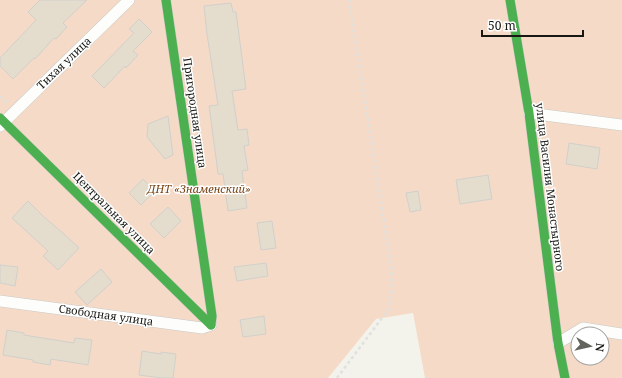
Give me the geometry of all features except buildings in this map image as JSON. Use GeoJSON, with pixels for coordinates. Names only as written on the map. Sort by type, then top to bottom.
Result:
{"type":"FeatureCollection","features":[{"type":"Feature","properties":{"kind":"street","name":"Тихая улица"},"geometry":{"type":"LineString","coordinates":[[1,122],[129,0]]}},
{"type":"Feature","properties":{"kind":"street","name":"Пригородная улица"},"geometry":{"type":"LineString","coordinates":[[166,0],[212,316],[211,325]]}},
{"type":"Feature","properties":{"kind":"street","name":"улица Василия Монастырного"},"geometry":{"type":"LineString","coordinates":[[510,0],[529,113],[558,343],[565,378]]}},
{"type":"Feature","properties":{"kind":"street"},"geometry":{"type":"LineString","coordinates":[[529,113],[622,125]]}},
{"type":"Feature","properties":{"kind":"street","name":"Центральная улица"},"geometry":{"type":"LineString","coordinates":[[1,122],[211,325]]}},
{"type":"Feature","properties":{"kind":"street","name":"Свободная улица"},"geometry":{"type":"LineString","coordinates":[[0,301],[202,328],[211,325]]}},
{"type":"Feature","properties":{"kind":"street"},"geometry":{"type":"LineString","coordinates":[[558,343],[583,328],[622,334]]}},
{"type":"Feature","properties":{"kind":"path"},"geometry":{"type":"LineString","coordinates":[[337,378],[388,310],[392,289],[388,250],[349,0]]}},
{"type":"Feature","properties":{"kind":"green space","name":"ДНТ «Знаменский»"},"geometry":{"type":"Polygon","coordinates":[[[0,0],[622,0],[622,378],[425,378],[413,313],[376,319],[328,378],[0,378],[0,0]]]}},
{"type":"Feature","properties":{"kind":"traffic: fast"},"geometry":{"type":"LineString","coordinates":[[166,0],[212,316],[211,325]]}},
{"type":"Feature","properties":{"kind":"traffic: fast"},"geometry":{"type":"LineString","coordinates":[[510,0],[529,113],[558,343],[565,378]]}},
{"type":"Feature","properties":{"kind":"traffic: fast"},"geometry":{"type":"LineString","coordinates":[[0,118],[211,325]]}}]}
